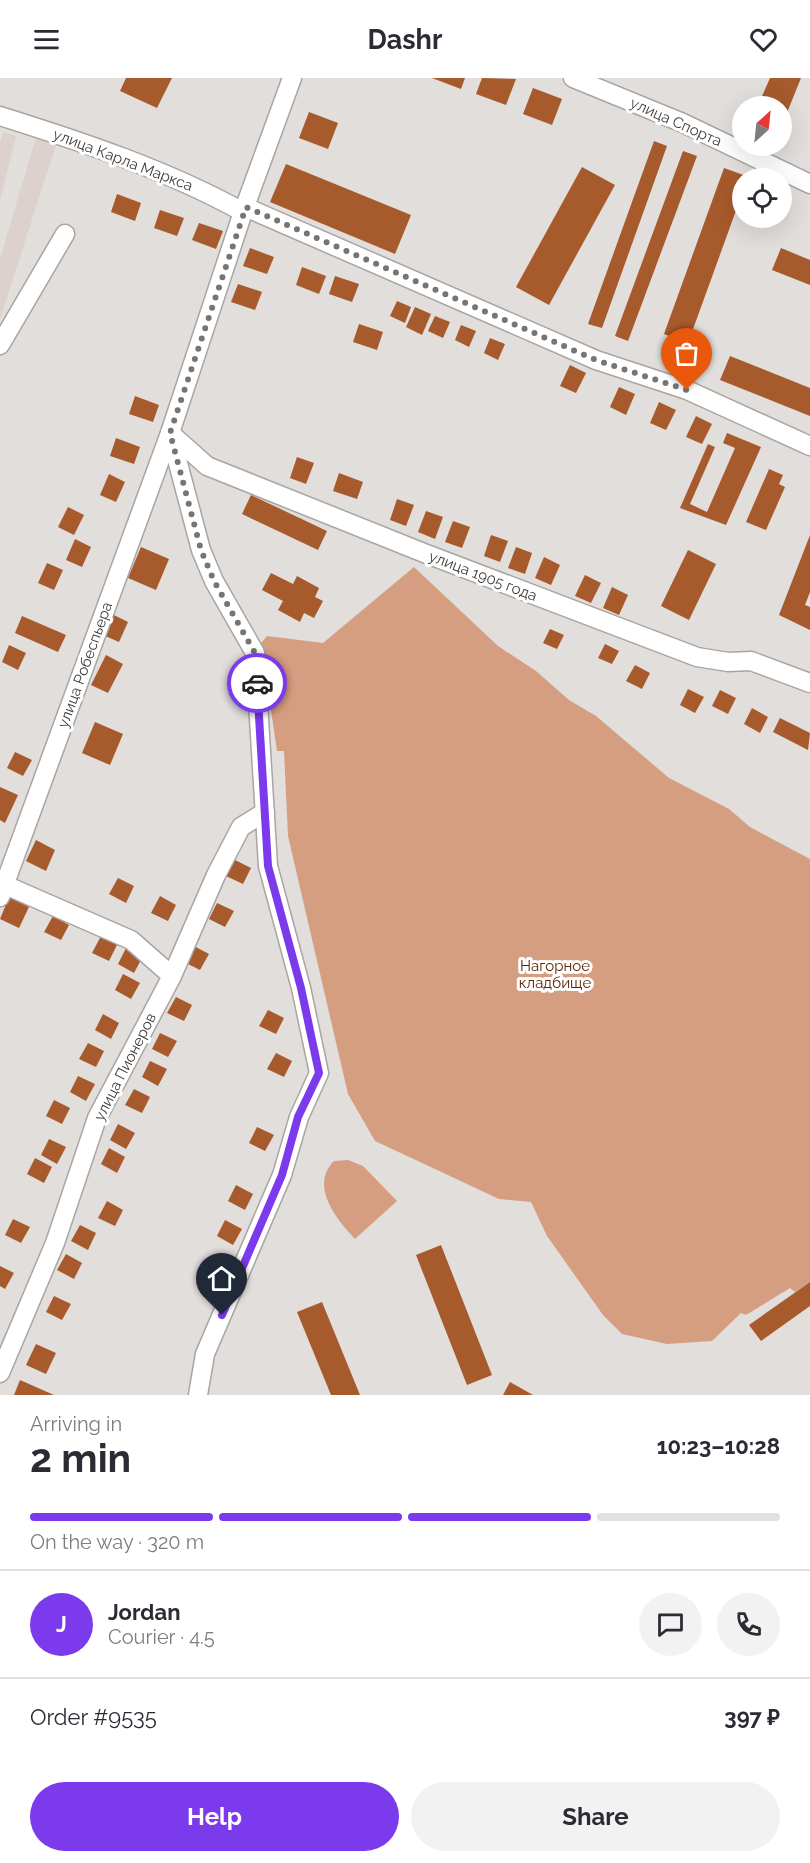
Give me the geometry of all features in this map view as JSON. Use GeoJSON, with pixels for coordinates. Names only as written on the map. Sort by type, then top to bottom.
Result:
{"type":"FeatureCollection","features":[{"type":"Feature","properties":{"kind":"street","name":"улица Робеспьера"},"geometry":{"type":"LineString","coordinates":[[2,891],[170,433],[244,210],[292,78]]}},
{"type":"Feature","properties":{"kind":"street","name":"улица Спорта"},"geometry":{"type":"LineString","coordinates":[[573,78],[683,123],[810,184]]}},
{"type":"Feature","properties":{"kind":"street","name":"улица Карла Маркса"},"geometry":{"type":"LineString","coordinates":[[0,116],[69,138],[203,190],[244,210],[596,360],[687,390],[810,446]]}},
{"type":"Feature","properties":{"kind":"street"},"geometry":{"type":"LineString","coordinates":[[0,345],[65,234]]}},
{"type":"Feature","properties":{"kind":"street","name":"улица 1905 года"},"geometry":{"type":"LineString","coordinates":[[170,433],[207,466],[424,553],[698,657],[728,662],[751,661],[810,683]]}},
{"type":"Feature","properties":{"kind":"street"},"geometry":{"type":"LineString","coordinates":[[170,433],[201,550],[214,581],[255,653],[268,866],[301,988],[319,1073],[298,1117],[282,1175],[205,1354],[198,1395]]}},
{"type":"Feature","properties":{"kind":"street","name":"улица Пионеров"},"geometry":{"type":"LineString","coordinates":[[0,1373],[55,1243],[97,1118],[172,975],[216,875],[241,827],[265,812]]}},
{"type":"Feature","properties":{"kind":"street"},"geometry":{"type":"LineString","coordinates":[[2,891],[131,940],[172,975]]}},
{"type":"Feature","properties":{"kind":"shaded area"},"geometry":{"type":"Polygon","coordinates":[[[3,132],[16,136],[0,200],[0,143],[3,132]]]}},
{"type":"Feature","properties":{"kind":"shaded area"},"geometry":{"type":"Polygon","coordinates":[[[36,138],[56,145],[0,319],[0,259],[36,138]]]}},
{"type":"Feature","properties":{"kind":"green space","name":"Нагорное кладбище"},"geometry":{"type":"Polygon","coordinates":[[[414,567],[498,646],[536,671],[569,700],[596,716],[669,778],[729,809],[750,827],[810,859],[810,1282],[795,1292],[790,1288],[746,1315],[741,1313],[712,1341],[667,1344],[622,1334],[603,1315],[547,1236],[531,1202],[499,1199],[375,1141],[348,1094],[288,836],[284,751],[277,751],[261,643],[267,636],[323,643],[414,567]]]}},
{"type":"Feature","properties":{"kind":"green space"},"geometry":{"type":"Polygon","coordinates":[[[348,1160],[363,1166],[397,1201],[355,1239],[328,1202],[324,1181],[334,1161],[348,1160]]]}},
{"type":"Feature","properties":{"kind":"building"},"geometry":{"type":"Polygon","coordinates":[[[126,78],[172,78],[157,108],[120,91],[126,78]]]}},
{"type":"Feature","properties":{"kind":"building"},"geometry":{"type":"Polygon","coordinates":[[[432,78],[465,78],[461,89],[432,78]]]}},
{"type":"Feature","properties":{"kind":"building"},"geometry":{"type":"Polygon","coordinates":[[[482,78],[516,79],[506,105],[476,94],[482,78]]]}},
{"type":"Feature","properties":{"kind":"building"},"geometry":{"type":"Polygon","coordinates":[[[770,78],[801,78],[792,100],[792,96],[762,96],[770,78]]]}},
{"type":"Feature","properties":{"kind":"building"},"geometry":{"type":"Polygon","coordinates":[[[533,88],[562,99],[552,125],[523,114],[533,88]]]}},
{"type":"Feature","properties":{"kind":"building"},"geometry":{"type":"Polygon","coordinates":[[[309,112],[338,123],[328,149],[299,138],[309,112]]]}},
{"type":"Feature","properties":{"kind":"building"},"geometry":{"type":"Polygon","coordinates":[[[654,141],[667,146],[602,328],[588,324],[654,141]]]}},
{"type":"Feature","properties":{"kind":"building"},"geometry":{"type":"Polygon","coordinates":[[[683,151],[697,156],[628,341],[615,336],[683,151]]]}},
{"type":"Feature","properties":{"kind":"building"},"geometry":{"type":"Polygon","coordinates":[[[286,164],[411,215],[395,254],[270,202],[286,164]]]}},
{"type":"Feature","properties":{"kind":"building"},"geometry":{"type":"Polygon","coordinates":[[[582,167],[615,185],[549,305],[516,287],[582,167]]]}},
{"type":"Feature","properties":{"kind":"building"},"geometry":{"type":"Polygon","coordinates":[[[724,168],[732,171],[732,222],[688,343],[664,334],[724,168]]]}},
{"type":"Feature","properties":{"kind":"building"},"geometry":{"type":"Polygon","coordinates":[[[117,194],[141,203],[135,221],[111,212],[117,194]]]}},
{"type":"Feature","properties":{"kind":"building"},"geometry":{"type":"Polygon","coordinates":[[[160,210],[184,218],[177,236],[154,228],[160,210]]]}},
{"type":"Feature","properties":{"kind":"building"},"geometry":{"type":"Polygon","coordinates":[[[199,223],[223,231],[216,249],[192,240],[199,223]]]}},
{"type":"Feature","properties":{"kind":"building"},"geometry":{"type":"Polygon","coordinates":[[[250,248],[274,257],[267,274],[243,266],[250,248]]]}},
{"type":"Feature","properties":{"kind":"building"},"geometry":{"type":"Polygon","coordinates":[[[781,248],[810,260],[810,285],[772,270],[781,248]]]}},
{"type":"Feature","properties":{"kind":"building"},"geometry":{"type":"Polygon","coordinates":[[[302,267],[326,276],[319,294],[296,285],[302,267]]]}},
{"type":"Feature","properties":{"kind":"building"},"geometry":{"type":"Polygon","coordinates":[[[335,276],[359,284],[352,302],[329,294],[335,276]]]}},
{"type":"Feature","properties":{"kind":"building"},"geometry":{"type":"Polygon","coordinates":[[[238,284],[262,292],[255,310],[231,302],[238,284]]]}},
{"type":"Feature","properties":{"kind":"building"},"geometry":{"type":"Polygon","coordinates":[[[397,301],[411,307],[405,323],[390,316],[397,301]]]}},
{"type":"Feature","properties":{"kind":"building"},"geometry":{"type":"Polygon","coordinates":[[[415,307],[431,314],[422,335],[406,327],[415,307]]]}},
{"type":"Feature","properties":{"kind":"building"},"geometry":{"type":"Polygon","coordinates":[[[435,316],[450,322],[443,338],[428,331],[435,316]]]}},
{"type":"Feature","properties":{"kind":"building"},"geometry":{"type":"Polygon","coordinates":[[[359,324],[383,332],[377,350],[353,342],[359,324]]]}},
{"type":"Feature","properties":{"kind":"building"},"geometry":{"type":"Polygon","coordinates":[[[461,325],[476,331],[469,347],[455,340],[461,325]]]}},
{"type":"Feature","properties":{"kind":"building"},"geometry":{"type":"Polygon","coordinates":[[[490,338],[505,344],[498,360],[484,353],[490,338]]]}},
{"type":"Feature","properties":{"kind":"building"},"geometry":{"type":"Polygon","coordinates":[[[730,356],[810,388],[810,416],[720,380],[730,356]]]}},
{"type":"Feature","properties":{"kind":"building"},"geometry":{"type":"Polygon","coordinates":[[[570,365],[586,373],[576,393],[560,386],[570,365]]]}},
{"type":"Feature","properties":{"kind":"building"},"geometry":{"type":"Polygon","coordinates":[[[619,387],[635,394],[626,415],[610,407],[619,387]]]}},
{"type":"Feature","properties":{"kind":"building"},"geometry":{"type":"Polygon","coordinates":[[[135,396],[159,405],[153,422],[129,414],[135,396]]]}},
{"type":"Feature","properties":{"kind":"building"},"geometry":{"type":"Polygon","coordinates":[[[659,402],[676,410],[666,430],[650,423],[659,402]]]}},
{"type":"Feature","properties":{"kind":"building"},"geometry":{"type":"Polygon","coordinates":[[[696,416],[712,424],[702,444],[686,437],[696,416]]]}},
{"type":"Feature","properties":{"kind":"building"},"geometry":{"type":"Polygon","coordinates":[[[727,433],[761,447],[726,525],[680,508],[708,444],[715,447],[690,504],[707,512],[735,448],[723,443],[727,433]]]}},
{"type":"Feature","properties":{"kind":"building"},"geometry":{"type":"Polygon","coordinates":[[[116,438],[140,447],[134,464],[110,456],[116,438]]]}},
{"type":"Feature","properties":{"kind":"building"},"geometry":{"type":"Polygon","coordinates":[[[297,457],[314,463],[306,484],[290,478],[297,457]]]}},
{"type":"Feature","properties":{"kind":"building"},"geometry":{"type":"Polygon","coordinates":[[[769,469],[783,475],[779,484],[785,487],[766,530],[746,522],[769,469]]]}},
{"type":"Feature","properties":{"kind":"building"},"geometry":{"type":"Polygon","coordinates":[[[339,473],[363,482],[357,499],[333,491],[339,473]]]}},
{"type":"Feature","properties":{"kind":"building"},"geometry":{"type":"Polygon","coordinates":[[[109,474],[125,482],[116,502],[100,495],[109,474]]]}},
{"type":"Feature","properties":{"kind":"building"},"geometry":{"type":"Polygon","coordinates":[[[251,495],[327,531],[318,550],[242,514],[251,495]]]}},
{"type":"Feature","properties":{"kind":"building"},"geometry":{"type":"Polygon","coordinates":[[[397,499],[414,505],[406,526],[390,520],[397,499]]]}},
{"type":"Feature","properties":{"kind":"building"},"geometry":{"type":"Polygon","coordinates":[[[68,507],[84,515],[74,535],[58,527],[68,507]]]}},
{"type":"Feature","properties":{"kind":"building"},"geometry":{"type":"Polygon","coordinates":[[[426,511],[443,517],[435,539],[418,532],[426,511]]]}},
{"type":"Feature","properties":{"kind":"building"},"geometry":{"type":"Polygon","coordinates":[[[453,521],[470,527],[462,548],[445,542],[453,521]]]}},
{"type":"Feature","properties":{"kind":"building"},"geometry":{"type":"Polygon","coordinates":[[[491,535],[508,541],[500,562],[484,556],[491,535]]]}},
{"type":"Feature","properties":{"kind":"building"},"geometry":{"type":"Polygon","coordinates":[[[810,535],[810,592],[805,605],[810,607],[810,630],[779,615],[810,535]]]}},
{"type":"Feature","properties":{"kind":"building"},"geometry":{"type":"Polygon","coordinates":[[[75,539],[91,547],[82,567],[66,560],[75,539]]]}},
{"type":"Feature","properties":{"kind":"building"},"geometry":{"type":"Polygon","coordinates":[[[141,547],[169,559],[156,590],[128,578],[141,547]]]}},
{"type":"Feature","properties":{"kind":"building"},"geometry":{"type":"Polygon","coordinates":[[[516,547],[532,553],[525,574],[508,568],[516,547]]]}},
{"type":"Feature","properties":{"kind":"building"},"geometry":{"type":"Polygon","coordinates":[[[688,550],[716,564],[689,620],[661,606],[688,550]]]}},
{"type":"Feature","properties":{"kind":"building"},"geometry":{"type":"Polygon","coordinates":[[[544,557],[560,565],[551,585],[535,578],[544,557]]]}},
{"type":"Feature","properties":{"kind":"building"},"geometry":{"type":"Polygon","coordinates":[[[47,563],[63,570],[54,590],[38,583],[47,563]]]}},
{"type":"Feature","properties":{"kind":"building"},"geometry":{"type":"Polygon","coordinates":[[[271,573],[293,584],[297,576],[319,588],[315,597],[323,601],[314,618],[304,613],[300,622],[278,610],[283,601],[262,590],[271,573]]]}},
{"type":"Feature","properties":{"kind":"building"},"geometry":{"type":"Polygon","coordinates":[[[585,575],[601,583],[591,603],[575,596],[585,575]]]}},
{"type":"Feature","properties":{"kind":"building"},"geometry":{"type":"Polygon","coordinates":[[[612,587],[628,595],[619,615],[603,608],[612,587]]]}},
{"type":"Feature","properties":{"kind":"building"},"geometry":{"type":"Polygon","coordinates":[[[112,614],[128,622],[119,642],[103,635],[112,614]]]}},
{"type":"Feature","properties":{"kind":"building"},"geometry":{"type":"Polygon","coordinates":[[[22,616],[66,635],[58,652],[15,633],[22,616]]]}},
{"type":"Feature","properties":{"kind":"building"},"geometry":{"type":"Polygon","coordinates":[[[550,629],[564,635],[557,649],[543,643],[550,629]]]}},
{"type":"Feature","properties":{"kind":"building"},"geometry":{"type":"Polygon","coordinates":[[[605,644],[619,651],[612,664],[598,658],[605,644]]]}},
{"type":"Feature","properties":{"kind":"building"},"geometry":{"type":"Polygon","coordinates":[[[9,645],[26,653],[18,670],[2,662],[9,645]]]}},
{"type":"Feature","properties":{"kind":"building"},"geometry":{"type":"Polygon","coordinates":[[[106,655],[123,664],[108,693],[91,685],[106,655]]]}},
{"type":"Feature","properties":{"kind":"building"},"geometry":{"type":"Polygon","coordinates":[[[635,665],[650,673],[642,689],[626,681],[635,665]]]}},
{"type":"Feature","properties":{"kind":"building"},"geometry":{"type":"Polygon","coordinates":[[[688,689],[704,697],[695,713],[680,705],[688,689]]]}},
{"type":"Feature","properties":{"kind":"building"},"geometry":{"type":"Polygon","coordinates":[[[720,690],[736,698],[728,714],[712,706],[720,690]]]}},
{"type":"Feature","properties":{"kind":"building"},"geometry":{"type":"Polygon","coordinates":[[[752,708],[768,717],[760,733],[744,724],[752,708]]]}},
{"type":"Feature","properties":{"kind":"building"},"geometry":{"type":"Polygon","coordinates":[[[780,718],[810,733],[808,750],[773,732],[780,718]]]}},
{"type":"Feature","properties":{"kind":"building"},"geometry":{"type":"Polygon","coordinates":[[[95,722],[123,734],[110,765],[82,753],[95,722]]]}},
{"type":"Feature","properties":{"kind":"building"},"geometry":{"type":"Polygon","coordinates":[[[15,752],[32,760],[23,776],[7,768],[15,752]]]}},
{"type":"Feature","properties":{"kind":"building"},"geometry":{"type":"Polygon","coordinates":[[[0,787],[18,795],[5,823],[0,820],[0,787]]]}},
{"type":"Feature","properties":{"kind":"building"},"geometry":{"type":"Polygon","coordinates":[[[36,840],[55,850],[46,871],[26,861],[36,840]]]}},
{"type":"Feature","properties":{"kind":"building"},"geometry":{"type":"Polygon","coordinates":[[[235,860],[251,868],[243,884],[226,876],[235,860]]]}},
{"type":"Feature","properties":{"kind":"building"},"geometry":{"type":"Polygon","coordinates":[[[118,878],[134,886],[126,903],[109,894],[118,878]]]}},
{"type":"Feature","properties":{"kind":"building"},"geometry":{"type":"Polygon","coordinates":[[[160,896],[176,905],[168,921],[151,913],[160,896]]]}},
{"type":"Feature","properties":{"kind":"building"},"geometry":{"type":"Polygon","coordinates":[[[9,897],[29,907],[19,928],[0,919],[9,897]]]}},
{"type":"Feature","properties":{"kind":"building"},"geometry":{"type":"Polygon","coordinates":[[[217,903],[234,911],[225,927],[209,919],[217,903]]]}},
{"type":"Feature","properties":{"kind":"building"},"geometry":{"type":"Polygon","coordinates":[[[53,916],[69,925],[61,940],[44,932],[53,916]]]}},
{"type":"Feature","properties":{"kind":"building"},"geometry":{"type":"Polygon","coordinates":[[[101,936],[117,945],[109,961],[92,953],[101,936]]]}},
{"type":"Feature","properties":{"kind":"building"},"geometry":{"type":"Polygon","coordinates":[[[192,945],[209,954],[200,970],[184,962],[192,945]]]}},
{"type":"Feature","properties":{"kind":"building"},"geometry":{"type":"Polygon","coordinates":[[[126,948],[143,956],[134,973],[118,964],[126,948]]]}},
{"type":"Feature","properties":{"kind":"building"},"geometry":{"type":"Polygon","coordinates":[[[123,974],[140,983],[131,999],[115,990],[123,974]]]}},
{"type":"Feature","properties":{"kind":"building"},"geometry":{"type":"Polygon","coordinates":[[[176,997],[192,1005],[184,1021],[167,1013],[176,997]]]}},
{"type":"Feature","properties":{"kind":"building"},"geometry":{"type":"Polygon","coordinates":[[[268,1010],[284,1018],[276,1034],[259,1026],[268,1010]]]}},
{"type":"Feature","properties":{"kind":"building"},"geometry":{"type":"Polygon","coordinates":[[[103,1014],[119,1023],[111,1039],[95,1030],[103,1014]]]}},
{"type":"Feature","properties":{"kind":"building"},"geometry":{"type":"Polygon","coordinates":[[[160,1033],[177,1041],[168,1057],[152,1049],[160,1033]]]}},
{"type":"Feature","properties":{"kind":"building"},"geometry":{"type":"Polygon","coordinates":[[[88,1043],[104,1051],[96,1067],[79,1059],[88,1043]]]}},
{"type":"Feature","properties":{"kind":"building"},"geometry":{"type":"Polygon","coordinates":[[[276,1053],[292,1061],[284,1077],[267,1069],[276,1053]]]}},
{"type":"Feature","properties":{"kind":"building"},"geometry":{"type":"Polygon","coordinates":[[[150,1061],[167,1069],[158,1086],[142,1077],[150,1061]]]}},
{"type":"Feature","properties":{"kind":"building"},"geometry":{"type":"Polygon","coordinates":[[[78,1076],[95,1084],[86,1101],[70,1092],[78,1076]]]}},
{"type":"Feature","properties":{"kind":"building"},"geometry":{"type":"Polygon","coordinates":[[[134,1089],[150,1097],[142,1113],[125,1105],[134,1089]]]}},
{"type":"Feature","properties":{"kind":"building"},"geometry":{"type":"Polygon","coordinates":[[[54,1100],[70,1108],[62,1124],[46,1116],[54,1100]]]}},
{"type":"Feature","properties":{"kind":"building"},"geometry":{"type":"Polygon","coordinates":[[[118,1124],[135,1133],[126,1149],[110,1140],[118,1124]]]}},
{"type":"Feature","properties":{"kind":"building"},"geometry":{"type":"Polygon","coordinates":[[[257,1127],[274,1135],[265,1151],[249,1143],[257,1127]]]}},
{"type":"Feature","properties":{"kind":"building"},"geometry":{"type":"Polygon","coordinates":[[[49,1139],[66,1147],[57,1164],[41,1155],[49,1139]]]}},
{"type":"Feature","properties":{"kind":"building"},"geometry":{"type":"Polygon","coordinates":[[[109,1148],[125,1157],[117,1173],[101,1164],[109,1148]]]}},
{"type":"Feature","properties":{"kind":"building"},"geometry":{"type":"Polygon","coordinates":[[[35,1158],[52,1167],[44,1183],[27,1174],[35,1158]]]}},
{"type":"Feature","properties":{"kind":"building"},"geometry":{"type":"Polygon","coordinates":[[[236,1185],[253,1194],[245,1210],[228,1201],[236,1185]]]}},
{"type":"Feature","properties":{"kind":"building"},"geometry":{"type":"Polygon","coordinates":[[[107,1201],[123,1210],[115,1226],[98,1218],[107,1201]]]}},
{"type":"Feature","properties":{"kind":"building"},"geometry":{"type":"Polygon","coordinates":[[[13,1219],[30,1227],[21,1243],[5,1235],[13,1219]]]}},
{"type":"Feature","properties":{"kind":"building"},"geometry":{"type":"Polygon","coordinates":[[[225,1220],[242,1229],[233,1245],[217,1236],[225,1220]]]}},
{"type":"Feature","properties":{"kind":"building"},"geometry":{"type":"Polygon","coordinates":[[[80,1225],[96,1233],[88,1250],[71,1241],[80,1225]]]}},
{"type":"Feature","properties":{"kind":"building"},"geometry":{"type":"Polygon","coordinates":[[[441,1245],[492,1375],[467,1385],[416,1255],[441,1245]]]}},
{"type":"Feature","properties":{"kind":"building"},"geometry":{"type":"Polygon","coordinates":[[[66,1254],[82,1263],[74,1279],[57,1270],[66,1254]]]}},
{"type":"Feature","properties":{"kind":"building"},"geometry":{"type":"Polygon","coordinates":[[[206,1263],[226,1272],[216,1294],[196,1284],[206,1263]]]}},
{"type":"Feature","properties":{"kind":"building"},"geometry":{"type":"Polygon","coordinates":[[[0,1266],[14,1273],[5,1289],[0,1286],[0,1266]]]}},
{"type":"Feature","properties":{"kind":"building"},"geometry":{"type":"Polygon","coordinates":[[[810,1282],[810,1306],[761,1341],[749,1325],[810,1282]]]}},
{"type":"Feature","properties":{"kind":"building"},"geometry":{"type":"Polygon","coordinates":[[[54,1296],[71,1304],[62,1320],[46,1312],[54,1296]]]}},
{"type":"Feature","properties":{"kind":"building"},"geometry":{"type":"Polygon","coordinates":[[[322,1302],[360,1395],[331,1395],[297,1312],[322,1302]]]}},
{"type":"Feature","properties":{"kind":"building"},"geometry":{"type":"Polygon","coordinates":[[[36,1344],[56,1353],[46,1374],[26,1365],[36,1344]]]}},
{"type":"Feature","properties":{"kind":"building"},"geometry":{"type":"Polygon","coordinates":[[[20,1380],[54,1395],[14,1395],[20,1380]]]}},
{"type":"Feature","properties":{"kind":"building"},"geometry":{"type":"Polygon","coordinates":[[[510,1382],[533,1395],[503,1395],[510,1382]]]}},
{"type":"Feature","properties":{"kind":"way so far"},"geometry":{"type":"LineString","coordinates":[[257,683],[255,653],[214,581],[201,550],[170,433],[246,207],[596,360],[687,390]]}},
{"type":"Feature","properties":{"kind":"route"},"geometry":{"type":"LineString","coordinates":[[222,1315],[262,1217],[282,1175],[298,1117],[319,1073],[301,988],[268,866],[257,683]]}}]}
